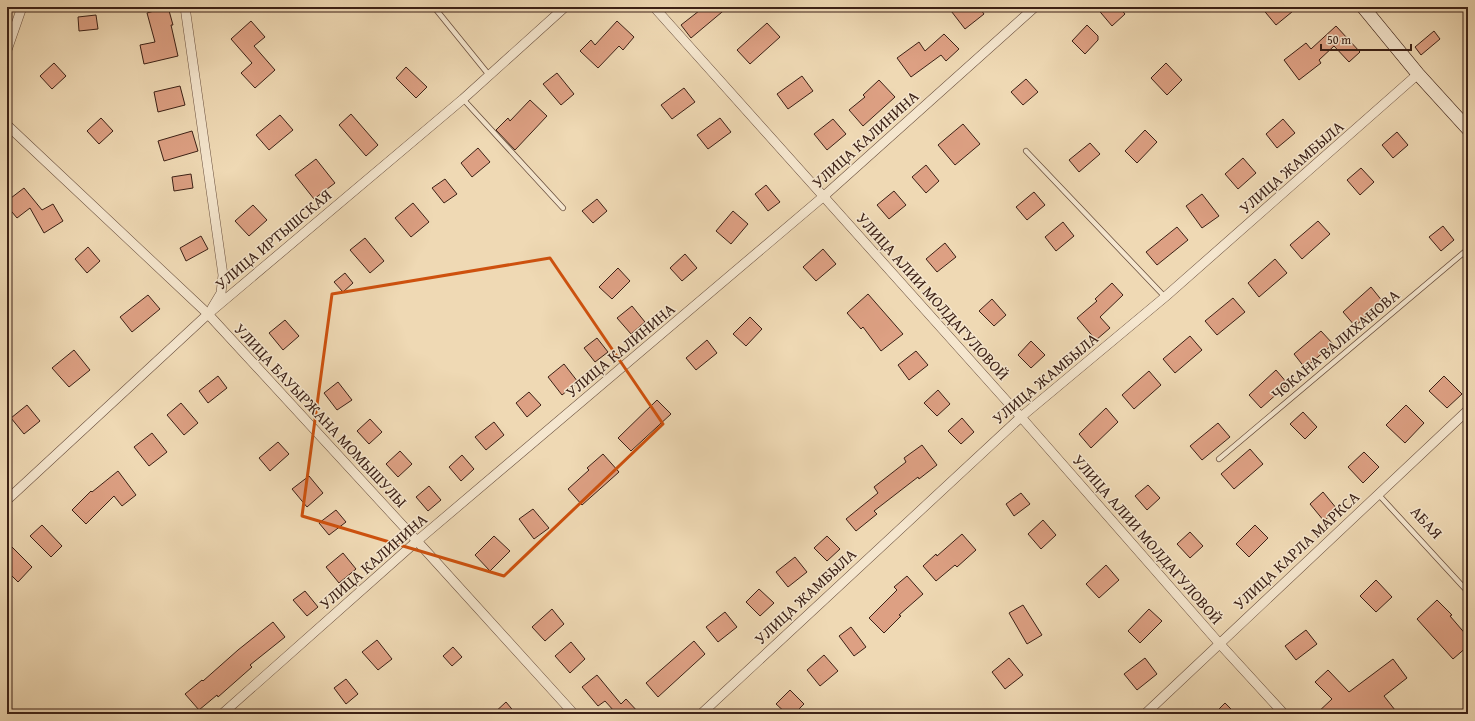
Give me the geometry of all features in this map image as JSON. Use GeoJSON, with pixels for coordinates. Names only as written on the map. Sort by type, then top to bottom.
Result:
{"type":"FeatureCollection","features":[{"type":"Feature","properties":{"kind":"street"},"geometry":{"type":"LineString","coordinates":[[7,50],[22,7]]}},
{"type":"Feature","properties":{"kind":"street"},"geometry":{"type":"LineString","coordinates":[[185,7],[224,275],[220,293],[208,314]]}},
{"type":"Feature","properties":{"kind":"street","name":"УЛИЦА ИРТЫШСКАЯ"},"geometry":{"type":"LineString","coordinates":[[7,500],[208,314],[463,99],[565,7]]}},
{"type":"Feature","properties":{"kind":"street","name":"УЛИЦА АЛИИ МОЛДАГУЛОВОЙ"},"geometry":{"type":"LineString","coordinates":[[654,7],[1021,417],[1219,643],[1284,714]]}},
{"type":"Feature","properties":{"kind":"street","name":"УЛИЦА КАЛИНИНА"},"geometry":{"type":"LineString","coordinates":[[222,714],[417,541],[824,196],[1035,7]]}},
{"type":"Feature","properties":{"kind":"street"},"geometry":{"type":"LineString","coordinates":[[1363,7],[1418,74],[1468,129]]}},
{"type":"Feature","properties":{"kind":"street","name":"УЛИЦА ЖАМБЫЛА"},"geometry":{"type":"LineString","coordinates":[[701,714],[1021,417],[1165,297],[1418,74]]}},
{"type":"Feature","properties":{"kind":"street","name":"УЛИЦА БАУЫРЖАНА МОМЫШУЛЫ"},"geometry":{"type":"LineString","coordinates":[[7,125],[208,314],[574,714]]}},
{"type":"Feature","properties":{"kind":"street","name":"УЛИЦА КАРЛА МАРКСА"},"geometry":{"type":"LineString","coordinates":[[1145,714],[1468,410]]}},
{"type":"Feature","properties":{"kind":"lane"},"geometry":{"type":"LineString","coordinates":[[434,7],[489,75]]}},
{"type":"Feature","properties":{"kind":"lane"},"geometry":{"type":"LineString","coordinates":[[463,99],[563,208]]}},
{"type":"Feature","properties":{"kind":"lane"},"geometry":{"type":"LineString","coordinates":[[1026,151],[1165,297]]}},
{"type":"Feature","properties":{"kind":"lane","name":"ЧОКАНА ВАЛИХАНОВА"},"geometry":{"type":"LineString","coordinates":[[1220,459],[1468,249]]}},
{"type":"Feature","properties":{"kind":"lane","name":"АБАЯ"},"geometry":{"type":"LineString","coordinates":[[1378,494],[1468,592]]}},
{"type":"Feature","properties":{"kind":"highlighted area"},"geometry":{"type":"Polygon","coordinates":[[[550,258],[663,424],[504,576],[302,516],[332,294],[550,258]]]}},
{"type":"Feature","properties":{"kind":"building"},"geometry":{"type":"Polygon","coordinates":[[[168,7],[173,25],[171,25],[178,56],[144,64],[140,45],[155,42],[147,13],[168,7]]]}},
{"type":"Feature","properties":{"kind":"building"},"geometry":{"type":"Polygon","coordinates":[[[704,7],[728,7],[691,38],[681,25],[704,7]]]}},
{"type":"Feature","properties":{"kind":"building"},"geometry":{"type":"Polygon","coordinates":[[[948,7],[979,7],[984,14],[965,29],[948,7]]]}},
{"type":"Feature","properties":{"kind":"building"},"geometry":{"type":"Polygon","coordinates":[[[1096,7],[1119,7],[1125,14],[1112,26],[1096,7]]]}},
{"type":"Feature","properties":{"kind":"building"},"geometry":{"type":"Polygon","coordinates":[[[1261,7],[1298,7],[1276,25],[1261,7]]]}},
{"type":"Feature","properties":{"kind":"building"},"geometry":{"type":"Polygon","coordinates":[[[96,15],[98,29],[79,31],[78,17],[96,15]]]}},
{"type":"Feature","properties":{"kind":"building"},"geometry":{"type":"Polygon","coordinates":[[[251,21],[265,37],[254,46],[275,70],[255,88],[241,73],[252,63],[231,39],[251,21]]]}},
{"type":"Feature","properties":{"kind":"building"},"geometry":{"type":"Polygon","coordinates":[[[617,21],[634,37],[623,50],[619,46],[598,68],[580,51],[591,40],[595,45],[617,21]]]}},
{"type":"Feature","properties":{"kind":"building"},"geometry":{"type":"Polygon","coordinates":[[[767,23],[780,37],[750,64],[737,50],[767,23]]]}},
{"type":"Feature","properties":{"kind":"building"},"geometry":{"type":"Polygon","coordinates":[[[1087,25],[1098,36],[1098,40],[1085,54],[1072,41],[1087,25]]]}},
{"type":"Feature","properties":{"kind":"building"},"geometry":{"type":"Polygon","coordinates":[[[1336,26],[1360,52],[1349,62],[1334,46],[1319,60],[1321,63],[1299,80],[1284,60],[1306,43],[1311,49],[1336,26]]]}},
{"type":"Feature","properties":{"kind":"building"},"geometry":{"type":"Polygon","coordinates":[[[1434,31],[1440,39],[1421,55],[1415,47],[1434,31]]]}},
{"type":"Feature","properties":{"kind":"building"},"geometry":{"type":"Polygon","coordinates":[[[944,34],[959,49],[946,61],[941,55],[911,77],[897,58],[919,42],[925,51],[944,34]]]}},
{"type":"Feature","properties":{"kind":"building"},"geometry":{"type":"Polygon","coordinates":[[[54,63],[66,76],[52,89],[40,76],[54,63]]]}},
{"type":"Feature","properties":{"kind":"building"},"geometry":{"type":"Polygon","coordinates":[[[1166,63],[1182,80],[1167,95],[1151,78],[1166,63]]]}},
{"type":"Feature","properties":{"kind":"building"},"geometry":{"type":"Polygon","coordinates":[[[406,67],[427,87],[416,98],[396,78],[406,67]]]}},
{"type":"Feature","properties":{"kind":"building"},"geometry":{"type":"Polygon","coordinates":[[[557,73],[574,94],[561,105],[543,84],[557,73]]]}},
{"type":"Feature","properties":{"kind":"building"},"geometry":{"type":"Polygon","coordinates":[[[802,76],[813,91],[788,109],[777,94],[802,76]]]}},
{"type":"Feature","properties":{"kind":"building"},"geometry":{"type":"Polygon","coordinates":[[[1026,79],[1038,92],[1023,105],[1011,92],[1026,79]]]}},
{"type":"Feature","properties":{"kind":"building"},"geometry":{"type":"Polygon","coordinates":[[[879,80],[895,97],[863,126],[849,110],[865,97],[863,95],[879,80]]]}},
{"type":"Feature","properties":{"kind":"building"},"geometry":{"type":"Polygon","coordinates":[[[180,86],[185,105],[158,112],[154,92],[180,86]]]}},
{"type":"Feature","properties":{"kind":"building"},"geometry":{"type":"Polygon","coordinates":[[[684,88],[695,102],[672,119],[661,105],[684,88]]]}},
{"type":"Feature","properties":{"kind":"building"},"geometry":{"type":"Polygon","coordinates":[[[530,100],[547,116],[515,150],[496,130],[508,118],[510,121],[530,100]]]}},
{"type":"Feature","properties":{"kind":"building"},"geometry":{"type":"Polygon","coordinates":[[[351,114],[378,145],[366,156],[339,125],[351,114]]]}},
{"type":"Feature","properties":{"kind":"building"},"geometry":{"type":"Polygon","coordinates":[[[280,115],[293,130],[269,150],[256,135],[280,115]]]}},
{"type":"Feature","properties":{"kind":"building"},"geometry":{"type":"Polygon","coordinates":[[[101,118],[113,131],[99,144],[87,131],[101,118]]]}},
{"type":"Feature","properties":{"kind":"building"},"geometry":{"type":"Polygon","coordinates":[[[720,118],[731,132],[708,149],[697,135],[720,118]]]}},
{"type":"Feature","properties":{"kind":"building"},"geometry":{"type":"Polygon","coordinates":[[[833,119],[846,134],[827,150],[814,134],[833,119]]]}},
{"type":"Feature","properties":{"kind":"building"},"geometry":{"type":"Polygon","coordinates":[[[1283,119],[1295,133],[1277,148],[1266,134],[1283,119]]]}},
{"type":"Feature","properties":{"kind":"building"},"geometry":{"type":"Polygon","coordinates":[[[963,124],[980,144],[955,165],[938,145],[963,124]]]}},
{"type":"Feature","properties":{"kind":"building"},"geometry":{"type":"Polygon","coordinates":[[[1145,130],[1157,142],[1137,163],[1125,151],[1145,130]]]}},
{"type":"Feature","properties":{"kind":"building"},"geometry":{"type":"Polygon","coordinates":[[[192,131],[198,151],[164,161],[158,141],[192,131]]]}},
{"type":"Feature","properties":{"kind":"building"},"geometry":{"type":"Polygon","coordinates":[[[1397,132],[1408,145],[1393,158],[1382,145],[1397,132]]]}},
{"type":"Feature","properties":{"kind":"building"},"geometry":{"type":"Polygon","coordinates":[[[1090,143],[1100,154],[1079,172],[1069,160],[1090,143]]]}},
{"type":"Feature","properties":{"kind":"building"},"geometry":{"type":"Polygon","coordinates":[[[478,148],[490,162],[472,177],[461,163],[478,148]]]}},
{"type":"Feature","properties":{"kind":"building"},"geometry":{"type":"Polygon","coordinates":[[[1243,158],[1256,173],[1238,189],[1225,174],[1243,158]]]}},
{"type":"Feature","properties":{"kind":"building"},"geometry":{"type":"Polygon","coordinates":[[[316,159],[335,183],[314,199],[295,175],[316,159]]]}},
{"type":"Feature","properties":{"kind":"building"},"geometry":{"type":"Polygon","coordinates":[[[926,165],[939,181],[926,193],[912,177],[926,165]]]}},
{"type":"Feature","properties":{"kind":"building"},"geometry":{"type":"Polygon","coordinates":[[[1361,168],[1374,182],[1360,195],[1347,180],[1361,168]]]}},
{"type":"Feature","properties":{"kind":"building"},"geometry":{"type":"Polygon","coordinates":[[[191,174],[193,188],[174,191],[172,177],[191,174]]]}},
{"type":"Feature","properties":{"kind":"building"},"geometry":{"type":"Polygon","coordinates":[[[445,179],[457,194],[444,203],[432,188],[445,179]]]}},
{"type":"Feature","properties":{"kind":"building"},"geometry":{"type":"Polygon","coordinates":[[[766,185],[780,202],[768,211],[755,194],[766,185]]]}},
{"type":"Feature","properties":{"kind":"building"},"geometry":{"type":"Polygon","coordinates":[[[24,188],[42,210],[53,204],[63,221],[44,233],[30,208],[17,218],[7,206],[7,201],[24,188]]]}},
{"type":"Feature","properties":{"kind":"building"},"geometry":{"type":"Polygon","coordinates":[[[894,191],[906,205],[889,219],[877,205],[894,191]]]}},
{"type":"Feature","properties":{"kind":"building"},"geometry":{"type":"Polygon","coordinates":[[[1034,192],[1045,205],[1027,220],[1016,207],[1034,192]]]}},
{"type":"Feature","properties":{"kind":"building"},"geometry":{"type":"Polygon","coordinates":[[[1202,194],[1219,216],[1202,228],[1186,206],[1202,194]]]}},
{"type":"Feature","properties":{"kind":"building"},"geometry":{"type":"Polygon","coordinates":[[[597,199],[607,211],[593,223],[582,211],[597,199]]]}},
{"type":"Feature","properties":{"kind":"building"},"geometry":{"type":"Polygon","coordinates":[[[413,203],[429,222],[411,237],[395,218],[413,203]]]}},
{"type":"Feature","properties":{"kind":"building"},"geometry":{"type":"Polygon","coordinates":[[[253,205],[267,220],[249,236],[235,221],[253,205]]]}},
{"type":"Feature","properties":{"kind":"building"},"geometry":{"type":"Polygon","coordinates":[[[733,211],[748,224],[731,244],[716,231],[733,211]]]}},
{"type":"Feature","properties":{"kind":"building"},"geometry":{"type":"Polygon","coordinates":[[[1318,221],[1330,234],[1302,259],[1290,245],[1318,221]]]}},
{"type":"Feature","properties":{"kind":"building"},"geometry":{"type":"Polygon","coordinates":[[[1063,222],[1074,236],[1056,251],[1045,237],[1063,222]]]}},
{"type":"Feature","properties":{"kind":"building"},"geometry":{"type":"Polygon","coordinates":[[[1443,226],[1454,240],[1441,251],[1429,237],[1443,226]]]}},
{"type":"Feature","properties":{"kind":"building"},"geometry":{"type":"Polygon","coordinates":[[[1177,227],[1188,240],[1157,265],[1146,252],[1177,227]]]}},
{"type":"Feature","properties":{"kind":"building"},"geometry":{"type":"Polygon","coordinates":[[[201,236],[208,249],[186,261],[180,248],[201,236]]]}},
{"type":"Feature","properties":{"kind":"building"},"geometry":{"type":"Polygon","coordinates":[[[365,238],[384,261],[370,273],[350,250],[365,238]]]}},
{"type":"Feature","properties":{"kind":"building"},"geometry":{"type":"Polygon","coordinates":[[[945,243],[956,257],[937,272],[926,259],[945,243]]]}},
{"type":"Feature","properties":{"kind":"building"},"geometry":{"type":"Polygon","coordinates":[[[88,247],[100,261],[87,273],[75,259],[88,247]]]}},
{"type":"Feature","properties":{"kind":"building"},"geometry":{"type":"Polygon","coordinates":[[[823,249],[836,264],[816,281],[803,267],[823,249]]]}},
{"type":"Feature","properties":{"kind":"building"},"geometry":{"type":"Polygon","coordinates":[[[685,254],[697,268],[682,281],[670,268],[685,254]]]}},
{"type":"Feature","properties":{"kind":"building"},"geometry":{"type":"Polygon","coordinates":[[[1275,259],[1287,273],[1259,297],[1248,283],[1275,259]]]}},
{"type":"Feature","properties":{"kind":"building"},"geometry":{"type":"Polygon","coordinates":[[[618,268],[630,281],[612,299],[599,287],[618,268]]]}},
{"type":"Feature","properties":{"kind":"building"},"geometry":{"type":"Polygon","coordinates":[[[345,273],[353,283],[343,292],[334,282],[345,273]]]}},
{"type":"Feature","properties":{"kind":"building"},"geometry":{"type":"Polygon","coordinates":[[[1112,283],[1123,295],[1100,317],[1110,328],[1096,340],[1077,318],[1097,301],[1095,299],[1112,283]]]}},
{"type":"Feature","properties":{"kind":"building"},"geometry":{"type":"Polygon","coordinates":[[[1371,287],[1383,302],[1355,326],[1343,312],[1371,287]]]}},
{"type":"Feature","properties":{"kind":"building"},"geometry":{"type":"Polygon","coordinates":[[[868,294],[903,334],[881,351],[863,327],[861,329],[847,313],[868,294]]]}},
{"type":"Feature","properties":{"kind":"building"},"geometry":{"type":"Polygon","coordinates":[[[148,295],[160,309],[132,332],[120,317],[148,295]]]}},
{"type":"Feature","properties":{"kind":"building"},"geometry":{"type":"Polygon","coordinates":[[[1233,298],[1245,312],[1217,335],[1205,321],[1233,298]]]}},
{"type":"Feature","properties":{"kind":"building"},"geometry":{"type":"Polygon","coordinates":[[[992,299],[1006,315],[994,326],[979,311],[992,299]]]}},
{"type":"Feature","properties":{"kind":"building"},"geometry":{"type":"Polygon","coordinates":[[[632,306],[645,322],[631,334],[617,318],[632,306]]]}},
{"type":"Feature","properties":{"kind":"building"},"geometry":{"type":"Polygon","coordinates":[[[750,317],[762,329],[746,346],[733,334],[750,317]]]}},
{"type":"Feature","properties":{"kind":"building"},"geometry":{"type":"Polygon","coordinates":[[[285,320],[299,336],[283,350],[269,333],[285,320]]]}},
{"type":"Feature","properties":{"kind":"building"},"geometry":{"type":"Polygon","coordinates":[[[1321,331],[1333,344],[1305,368],[1294,354],[1321,331]]]}},
{"type":"Feature","properties":{"kind":"building"},"geometry":{"type":"Polygon","coordinates":[[[1190,336],[1202,350],[1175,373],[1163,359],[1190,336]]]}},
{"type":"Feature","properties":{"kind":"building"},"geometry":{"type":"Polygon","coordinates":[[[597,338],[608,352],[595,362],[584,348],[597,338]]]}},
{"type":"Feature","properties":{"kind":"building"},"geometry":{"type":"Polygon","coordinates":[[[707,340],[717,353],[696,370],[686,358],[707,340]]]}},
{"type":"Feature","properties":{"kind":"building"},"geometry":{"type":"Polygon","coordinates":[[[1031,341],[1045,355],[1031,368],[1018,355],[1031,341]]]}},
{"type":"Feature","properties":{"kind":"building"},"geometry":{"type":"Polygon","coordinates":[[[74,350],[90,370],[69,387],[52,368],[74,350]]]}},
{"type":"Feature","properties":{"kind":"building"},"geometry":{"type":"Polygon","coordinates":[[[916,351],[928,365],[909,380],[898,365],[916,351]]]}},
{"type":"Feature","properties":{"kind":"building"},"geometry":{"type":"Polygon","coordinates":[[[564,364],[578,382],[562,395],[548,377],[564,364]]]}},
{"type":"Feature","properties":{"kind":"building"},"geometry":{"type":"Polygon","coordinates":[[[1276,370],[1288,384],[1261,408],[1249,395],[1276,370]]]}},
{"type":"Feature","properties":{"kind":"building"},"geometry":{"type":"Polygon","coordinates":[[[1149,371],[1161,385],[1134,409],[1122,395],[1149,371]]]}},
{"type":"Feature","properties":{"kind":"building"},"geometry":{"type":"Polygon","coordinates":[[[218,376],[227,388],[208,403],[199,391],[218,376]]]}},
{"type":"Feature","properties":{"kind":"building"},"geometry":{"type":"Polygon","coordinates":[[[1444,376],[1462,394],[1447,408],[1429,391],[1444,376]]]}},
{"type":"Feature","properties":{"kind":"building"},"geometry":{"type":"Polygon","coordinates":[[[338,382],[352,400],[337,410],[324,393],[338,382]]]}},
{"type":"Feature","properties":{"kind":"building"},"geometry":{"type":"Polygon","coordinates":[[[938,390],[950,404],[937,416],[924,403],[938,390]]]}},
{"type":"Feature","properties":{"kind":"building"},"geometry":{"type":"Polygon","coordinates":[[[529,392],[541,405],[527,417],[516,403],[529,392]]]}},
{"type":"Feature","properties":{"kind":"building"},"geometry":{"type":"Polygon","coordinates":[[[657,400],[671,414],[631,451],[618,438],[657,400]]]}},
{"type":"Feature","properties":{"kind":"building"},"geometry":{"type":"Polygon","coordinates":[[[181,403],[198,423],[184,435],[167,415],[181,403]]]}},
{"type":"Feature","properties":{"kind":"building"},"geometry":{"type":"Polygon","coordinates":[[[27,405],[40,421],[24,434],[11,418],[27,405]]]}},
{"type":"Feature","properties":{"kind":"building"},"geometry":{"type":"Polygon","coordinates":[[[1406,405],[1424,423],[1405,443],[1386,425],[1406,405]]]}},
{"type":"Feature","properties":{"kind":"building"},"geometry":{"type":"Polygon","coordinates":[[[1106,408],[1118,422],[1091,448],[1079,434],[1106,408]]]}},
{"type":"Feature","properties":{"kind":"building"},"geometry":{"type":"Polygon","coordinates":[[[1303,412],[1317,427],[1305,439],[1290,424],[1303,412]]]}},
{"type":"Feature","properties":{"kind":"building"},"geometry":{"type":"Polygon","coordinates":[[[962,418],[974,432],[961,444],[948,431],[962,418]]]}},
{"type":"Feature","properties":{"kind":"building"},"geometry":{"type":"Polygon","coordinates":[[[370,419],[382,432],[369,444],[357,431],[370,419]]]}},
{"type":"Feature","properties":{"kind":"building"},"geometry":{"type":"Polygon","coordinates":[[[494,422],[504,435],[486,450],[475,437],[494,422]]]}},
{"type":"Feature","properties":{"kind":"building"},"geometry":{"type":"Polygon","coordinates":[[[1218,423],[1230,437],[1202,460],[1190,446],[1218,423]]]}},
{"type":"Feature","properties":{"kind":"building"},"geometry":{"type":"Polygon","coordinates":[[[152,433],[167,452],[149,466],[134,447],[152,433]]]}},
{"type":"Feature","properties":{"kind":"building"},"geometry":{"type":"Polygon","coordinates":[[[278,442],[289,454],[270,471],[259,458],[278,442]]]}},
{"type":"Feature","properties":{"kind":"building"},"geometry":{"type":"Polygon","coordinates":[[[922,445],[937,465],[919,479],[918,477],[874,511],[877,514],[856,531],[846,519],[878,493],[874,487],[906,462],[904,458],[922,445]]]}},
{"type":"Feature","properties":{"kind":"building"},"geometry":{"type":"Polygon","coordinates":[[[1250,449],[1263,464],[1234,489],[1221,474],[1250,449]]]}},
{"type":"Feature","properties":{"kind":"building"},"geometry":{"type":"Polygon","coordinates":[[[400,451],[412,464],[398,477],[386,464],[400,451]]]}},
{"type":"Feature","properties":{"kind":"building"},"geometry":{"type":"Polygon","coordinates":[[[1364,452],[1379,467],[1363,483],[1348,467],[1364,452]]]}},
{"type":"Feature","properties":{"kind":"building"},"geometry":{"type":"Polygon","coordinates":[[[603,454],[619,472],[582,505],[568,489],[589,470],[587,468],[603,454]]]}},
{"type":"Feature","properties":{"kind":"building"},"geometry":{"type":"Polygon","coordinates":[[[462,455],[474,469],[461,481],[449,467],[462,455]]]}},
{"type":"Feature","properties":{"kind":"building"},"geometry":{"type":"Polygon","coordinates":[[[118,471],[136,495],[122,506],[114,496],[86,524],[72,510],[91,491],[92,492],[118,471]]]}},
{"type":"Feature","properties":{"kind":"building"},"geometry":{"type":"Polygon","coordinates":[[[309,476],[323,493],[307,507],[292,489],[309,476]]]}},
{"type":"Feature","properties":{"kind":"building"},"geometry":{"type":"Polygon","coordinates":[[[1148,485],[1160,498],[1147,510],[1135,496],[1148,485]]]}},
{"type":"Feature","properties":{"kind":"building"},"geometry":{"type":"Polygon","coordinates":[[[429,486],[441,500],[428,511],[416,497],[429,486]]]}},
{"type":"Feature","properties":{"kind":"building"},"geometry":{"type":"Polygon","coordinates":[[[1323,492],[1337,509],[1324,521],[1310,504],[1323,492]]]}},
{"type":"Feature","properties":{"kind":"building"},"geometry":{"type":"Polygon","coordinates":[[[1021,493],[1030,504],[1014,516],[1006,504],[1021,493]]]}},
{"type":"Feature","properties":{"kind":"building"},"geometry":{"type":"Polygon","coordinates":[[[533,509],[549,528],[534,539],[519,519],[533,509]]]}},
{"type":"Feature","properties":{"kind":"building"},"geometry":{"type":"Polygon","coordinates":[[[336,510],[346,522],[329,535],[319,523],[336,510]]]}},
{"type":"Feature","properties":{"kind":"building"},"geometry":{"type":"Polygon","coordinates":[[[1043,520],[1056,535],[1041,549],[1028,534],[1043,520]]]}},
{"type":"Feature","properties":{"kind":"building"},"geometry":{"type":"Polygon","coordinates":[[[42,525],[62,546],[51,557],[30,536],[42,525]]]}},
{"type":"Feature","properties":{"kind":"building"},"geometry":{"type":"Polygon","coordinates":[[[1255,525],[1268,538],[1249,557],[1236,544],[1255,525]]]}},
{"type":"Feature","properties":{"kind":"building"},"geometry":{"type":"Polygon","coordinates":[[[1190,532],[1203,546],[1190,558],[1177,544],[1190,532]]]}},
{"type":"Feature","properties":{"kind":"building"},"geometry":{"type":"Polygon","coordinates":[[[962,534],[976,550],[957,567],[955,565],[936,581],[923,566],[962,534]]]}},
{"type":"Feature","properties":{"kind":"building"},"geometry":{"type":"Polygon","coordinates":[[[494,536],[510,551],[490,571],[475,555],[494,536]]]}},
{"type":"Feature","properties":{"kind":"building"},"geometry":{"type":"Polygon","coordinates":[[[827,536],[840,549],[827,561],[814,548],[827,536]]]}},
{"type":"Feature","properties":{"kind":"building"},"geometry":{"type":"Polygon","coordinates":[[[7,542],[32,567],[18,582],[7,571],[7,542]]]}},
{"type":"Feature","properties":{"kind":"building"},"geometry":{"type":"Polygon","coordinates":[[[343,553],[356,569],[339,583],[326,567],[343,553]]]}},
{"type":"Feature","properties":{"kind":"building"},"geometry":{"type":"Polygon","coordinates":[[[795,557],[807,572],[788,587],[776,572],[795,557]]]}},
{"type":"Feature","properties":{"kind":"building"},"geometry":{"type":"Polygon","coordinates":[[[1106,565],[1119,580],[1099,598],[1086,584],[1106,565]]]}},
{"type":"Feature","properties":{"kind":"building"},"geometry":{"type":"Polygon","coordinates":[[[907,576],[923,594],[899,615],[901,616],[884,633],[869,618],[897,590],[894,587],[907,576]]]}},
{"type":"Feature","properties":{"kind":"building"},"geometry":{"type":"Polygon","coordinates":[[[1376,580],[1392,597],[1376,612],[1360,596],[1376,580]]]}},
{"type":"Feature","properties":{"kind":"building"},"geometry":{"type":"Polygon","coordinates":[[[759,589],[774,603],[760,616],[746,602],[759,589]]]}},
{"type":"Feature","properties":{"kind":"building"},"geometry":{"type":"Polygon","coordinates":[[[305,591],[318,607],[307,616],[293,600],[305,591]]]}},
{"type":"Feature","properties":{"kind":"building"},"geometry":{"type":"Polygon","coordinates":[[[1437,600],[1452,615],[1450,616],[1468,637],[1468,646],[1453,659],[1417,619],[1437,600]]]}},
{"type":"Feature","properties":{"kind":"building"},"geometry":{"type":"Polygon","coordinates":[[[1023,605],[1042,635],[1027,644],[1009,613],[1023,605]]]}},
{"type":"Feature","properties":{"kind":"building"},"geometry":{"type":"Polygon","coordinates":[[[552,609],[564,624],[545,641],[532,627],[552,609]]]}},
{"type":"Feature","properties":{"kind":"building"},"geometry":{"type":"Polygon","coordinates":[[[1149,609],[1162,621],[1140,643],[1128,631],[1149,609]]]}},
{"type":"Feature","properties":{"kind":"building"},"geometry":{"type":"Polygon","coordinates":[[[725,612],[737,627],[718,642],[706,627],[725,612]]]}},
{"type":"Feature","properties":{"kind":"building"},"geometry":{"type":"Polygon","coordinates":[[[273,622],[285,637],[250,665],[252,667],[218,697],[217,695],[199,710],[185,694],[202,680],[203,681],[273,622]]]}},
{"type":"Feature","properties":{"kind":"building"},"geometry":{"type":"Polygon","coordinates":[[[851,627],[866,647],[854,656],[839,636],[851,627]]]}},
{"type":"Feature","properties":{"kind":"building"},"geometry":{"type":"Polygon","coordinates":[[[1306,630],[1317,644],[1296,660],[1285,646],[1306,630]]]}},
{"type":"Feature","properties":{"kind":"building"},"geometry":{"type":"Polygon","coordinates":[[[377,640],[392,659],[378,670],[362,652],[377,640]]]}},
{"type":"Feature","properties":{"kind":"building"},"geometry":{"type":"Polygon","coordinates":[[[694,641],[705,654],[658,697],[646,683],[694,641]]]}},
{"type":"Feature","properties":{"kind":"building"},"geometry":{"type":"Polygon","coordinates":[[[571,642],[585,659],[570,673],[555,656],[571,642]]]}},
{"type":"Feature","properties":{"kind":"building"},"geometry":{"type":"Polygon","coordinates":[[[453,647],[462,657],[452,666],[443,656],[453,647]]]}},
{"type":"Feature","properties":{"kind":"building"},"geometry":{"type":"Polygon","coordinates":[[[824,655],[838,671],[820,686],[807,670],[824,655]]]}},
{"type":"Feature","properties":{"kind":"building"},"geometry":{"type":"Polygon","coordinates":[[[1009,658],[1023,675],[1005,689],[992,672],[1009,658]]]}},
{"type":"Feature","properties":{"kind":"building"},"geometry":{"type":"Polygon","coordinates":[[[1145,658],[1157,674],[1137,690],[1124,674],[1145,658]]]}},
{"type":"Feature","properties":{"kind":"building"},"geometry":{"type":"Polygon","coordinates":[[[1393,659],[1407,678],[1384,696],[1395,710],[1390,714],[1316,714],[1332,699],[1315,682],[1328,670],[1349,692],[1393,659]]]}},
{"type":"Feature","properties":{"kind":"building"},"geometry":{"type":"Polygon","coordinates":[[[597,675],[621,704],[626,699],[640,714],[611,714],[614,711],[605,701],[598,706],[582,687],[597,675]]]}},
{"type":"Feature","properties":{"kind":"building"},"geometry":{"type":"Polygon","coordinates":[[[346,679],[358,694],[346,704],[334,688],[346,679]]]}},
{"type":"Feature","properties":{"kind":"building"},"geometry":{"type":"Polygon","coordinates":[[[790,690],[804,704],[794,714],[787,714],[776,704],[790,690]]]}},
{"type":"Feature","properties":{"kind":"building"},"geometry":{"type":"Polygon","coordinates":[[[506,702],[516,714],[493,714],[506,702]]]}},
{"type":"Feature","properties":{"kind":"building"},"geometry":{"type":"Polygon","coordinates":[[[1225,703],[1236,714],[1214,714],[1225,703]]]}}]}
